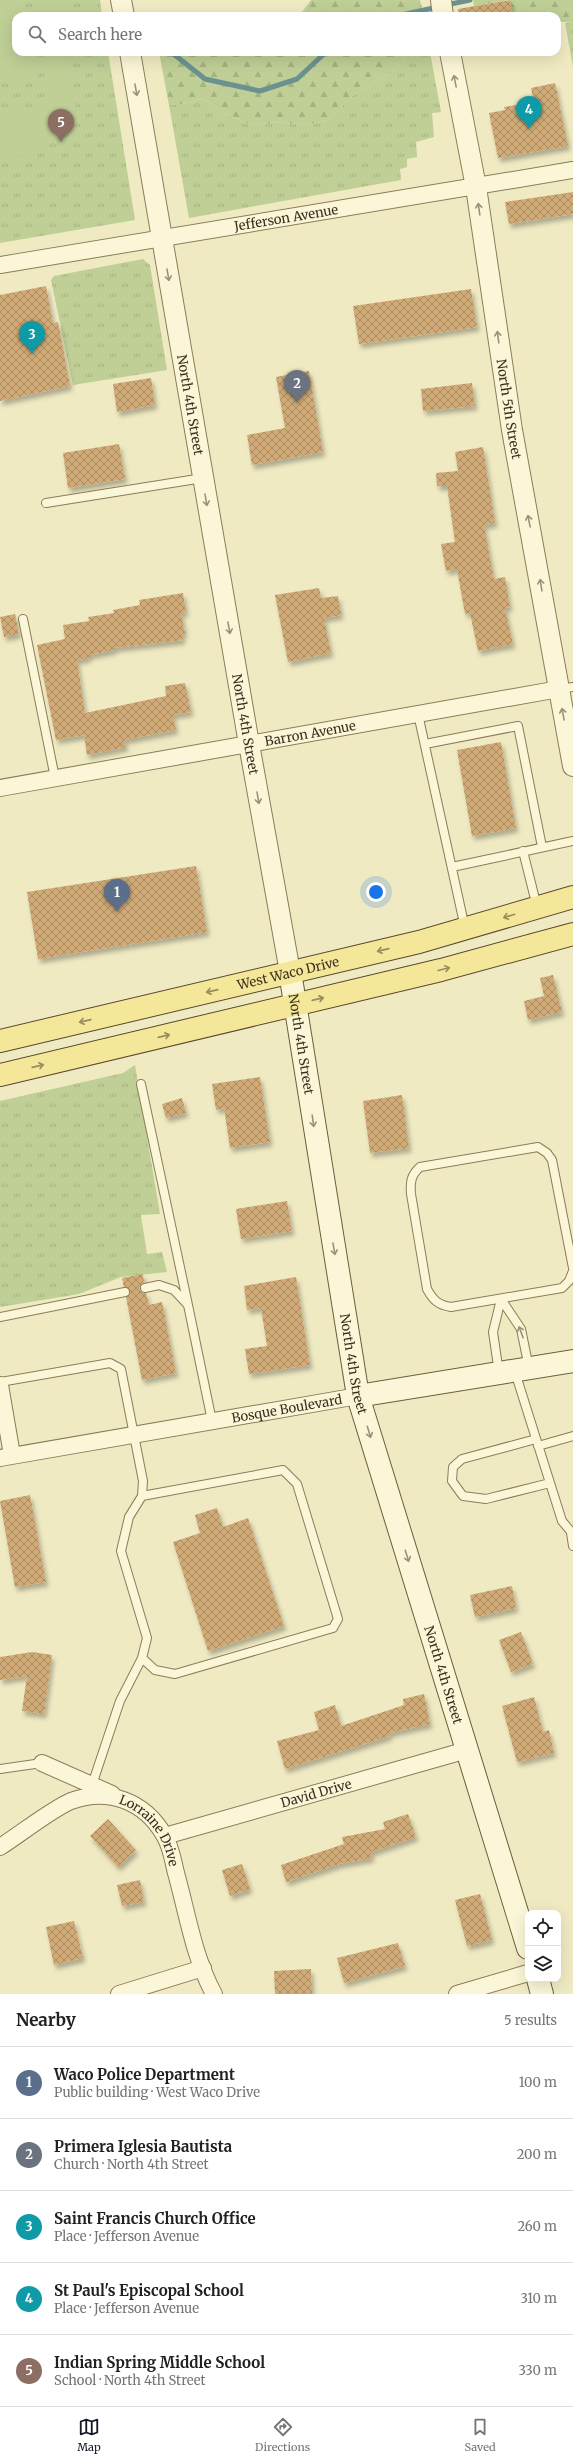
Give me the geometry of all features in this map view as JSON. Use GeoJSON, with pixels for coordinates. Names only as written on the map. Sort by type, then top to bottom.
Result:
{"type":"FeatureCollection","features":[{"type":"Feature","properties":{"kind":"main road","name":"West Waco Drive"},"geometry":{"type":"LineString","coordinates":[[0,1041],[465,929],[573,896]]}},
{"type":"Feature","properties":{"kind":"main road"},"geometry":{"type":"LineString","coordinates":[[0,1075],[441,970],[573,934]]}},
{"type":"Feature","properties":{"kind":"main road","name":"North 4th Street"},"geometry":{"type":"LineString","coordinates":[[290,972],[320,1169],[358,1396],[527,1946]]}},
{"type":"Feature","properties":{"kind":"main road","name":"Bosque Boulevard"},"geometry":{"type":"LineString","coordinates":[[358,1396],[573,1362]]}},
{"type":"Feature","properties":{"kind":"main road"},"geometry":{"type":"LineString","coordinates":[[539,1982],[542,1994]]}},
{"type":"Feature","properties":{"kind":"street"},"geometry":{"type":"LineString","coordinates":[[121,0],[123,12]]}},
{"type":"Feature","properties":{"kind":"street"},"geometry":{"type":"LineString","coordinates":[[441,0],[443,12]]}},
{"type":"Feature","properties":{"kind":"street","name":"North 4th Street"},"geometry":{"type":"LineString","coordinates":[[131,56],[202,478],[290,972]]}},
{"type":"Feature","properties":{"kind":"street","name":"North 5th Street"},"geometry":{"type":"LineString","coordinates":[[451,56],[476,188],[512,430],[537,559],[566,688],[573,766]]}},
{"type":"Feature","properties":{"kind":"street","name":"Jefferson Avenue"},"geometry":{"type":"LineString","coordinates":[[0,265],[161,237],[476,188],[573,170]]}},
{"type":"Feature","properties":{"kind":"street","name":"Barron Avenue"},"geometry":{"type":"LineString","coordinates":[[0,788],[566,688]]}},
{"type":"Feature","properties":{"kind":"street"},"geometry":{"type":"LineString","coordinates":[[0,1383],[6,1457]]}},
{"type":"Feature","properties":{"kind":"street","name":"Bosque Boulevard"},"geometry":{"type":"LineString","coordinates":[[6,1457],[358,1396]]}},
{"type":"Feature","properties":{"kind":"street","name":"David Drive"},"geometry":{"type":"LineString","coordinates":[[165,1836],[467,1750]]}},
{"type":"Feature","properties":{"kind":"street"},"geometry":{"type":"LineString","coordinates":[[42,1763],[126,1800]]}},
{"type":"Feature","properties":{"kind":"street","name":"Lorraine Drive"},"geometry":{"type":"LineString","coordinates":[[0,1847],[70,1802],[98,1795],[126,1800],[151,1816],[165,1836],[203,1968],[214,1994]]}},
{"type":"Feature","properties":{"kind":"street"},"geometry":{"type":"LineString","coordinates":[[119,1994],[203,1968]]}},
{"type":"Feature","properties":{"kind":"street"},"geometry":{"type":"LineString","coordinates":[[457,1994],[525,1974]]}},
{"type":"Feature","properties":{"kind":"lane"},"geometry":{"type":"LineString","coordinates":[[46,504],[202,478]]}},
{"type":"Feature","properties":{"kind":"lane"},"geometry":{"type":"LineString","coordinates":[[23,618],[55,778]]}},
{"type":"Feature","properties":{"kind":"lane"},"geometry":{"type":"LineString","coordinates":[[418,714],[465,929]]}},
{"type":"Feature","properties":{"kind":"lane"},"geometry":{"type":"LineString","coordinates":[[425,744],[518,726],[542,847]]}},
{"type":"Feature","properties":{"kind":"lane"},"geometry":{"type":"LineString","coordinates":[[452,867],[573,841]]}},
{"type":"Feature","properties":{"kind":"lane"},"geometry":{"type":"LineString","coordinates":[[524,851],[537,908]]}},
{"type":"Feature","properties":{"kind":"lane"},"geometry":{"type":"LineString","coordinates":[[141,1084],[212,1421]]}},
{"type":"Feature","properties":{"kind":"lane"},"geometry":{"type":"LineString","coordinates":[[538,1147],[547,1152],[552,1160],[573,1270],[569,1281],[562,1288],[501,1300],[451,1307],[440,1305],[433,1299],[427,1289],[410,1194],[412,1178],[420,1167],[538,1147]]}},
{"type":"Feature","properties":{"kind":"lane"},"geometry":{"type":"LineString","coordinates":[[145,1288],[159,1285],[174,1290],[188,1305]]}},
{"type":"Feature","properties":{"kind":"lane"},"geometry":{"type":"LineString","coordinates":[[0,1317],[125,1292]]}},
{"type":"Feature","properties":{"kind":"lane"},"geometry":{"type":"LineString","coordinates":[[501,1300],[493,1332],[514,1371],[562,1521],[572,1534],[573,1546]]}},
{"type":"Feature","properties":{"kind":"lane"},"geometry":{"type":"LineString","coordinates":[[501,1300],[521,1329],[514,1371]]}},
{"type":"Feature","properties":{"kind":"lane"},"geometry":{"type":"LineString","coordinates":[[0,1383],[110,1362],[121,1369],[132,1434],[143,1481],[142,1496],[128,1517],[121,1551],[146,1638],[142,1658],[120,1701],[92,1785]]}},
{"type":"Feature","properties":{"kind":"lane"},"geometry":{"type":"LineString","coordinates":[[550,1483],[486,1499],[463,1496],[452,1481],[453,1467],[462,1459],[537,1442],[573,1436]]}},
{"type":"Feature","properties":{"kind":"lane"},"geometry":{"type":"LineString","coordinates":[[142,1496],[283,1470],[297,1484],[338,1619],[333,1628],[175,1674],[155,1670],[142,1658]]}},
{"type":"Feature","properties":{"kind":"lane"},"geometry":{"type":"LineString","coordinates":[[0,1769],[42,1763]]}},
{"type":"Feature","properties":{"kind":"green space"},"geometry":{"type":"Polygon","coordinates":[[[0,0],[100,0],[102,12],[12,12],[12,56],[109,56],[135,220],[0,243],[0,0]]]}},
{"type":"Feature","properties":{"kind":"green space"},"geometry":{"type":"Polygon","coordinates":[[[0,0],[23,0],[25,12],[12,12],[12,56],[33,56],[36,78],[0,84],[0,0]]]}},
{"type":"Feature","properties":{"kind":"green space"},"geometry":{"type":"Polygon","coordinates":[[[38,0],[57,0],[59,12],[40,12],[38,0]]]}},
{"type":"Feature","properties":{"kind":"green space"},"geometry":{"type":"Polygon","coordinates":[[[311,0],[420,0],[423,12],[302,12],[311,0]]]}},
{"type":"Feature","properties":{"kind":"green space"},"geometry":{"type":"Polygon","coordinates":[[[473,0],[508,0],[474,6],[473,0]]]}},
{"type":"Feature","properties":{"kind":"green space"},"geometry":{"type":"Polygon","coordinates":[[[510,0],[573,0],[573,22],[561,22],[561,12],[512,12],[510,0]]]}},
{"type":"Feature","properties":{"kind":"green space"},"geometry":{"type":"Polygon","coordinates":[[[573,22],[573,67],[565,23],[573,22]]]}},
{"type":"Feature","properties":{"kind":"green space"},"geometry":{"type":"Polygon","coordinates":[[[47,56],[67,56],[78,123],[52,128],[28,152],[0,165],[0,112],[44,105],[50,79],[47,56]]]}},
{"type":"Feature","properties":{"kind":"green space"},"geometry":{"type":"Polygon","coordinates":[[[160,56],[407,56],[391,72],[352,96],[330,119],[305,125],[277,122],[252,125],[224,113],[203,98],[178,105],[169,105],[160,56]]]}},
{"type":"Feature","properties":{"kind":"green space"},"geometry":{"type":"Polygon","coordinates":[[[407,56],[431,56],[441,112],[432,113],[434,137],[416,142],[417,157],[407,159],[407,167],[400,169],[401,180],[189,218],[169,105],[178,105],[203,98],[224,113],[252,125],[277,122],[305,125],[330,119],[352,96],[391,72],[407,56]]]}},
{"type":"Feature","properties":{"kind":"green space"},"geometry":{"type":"Polygon","coordinates":[[[143,259],[150,265],[167,370],[73,385],[51,280],[54,276],[143,259]]]}},
{"type":"Feature","properties":{"kind":"green space"},"geometry":{"type":"Polygon","coordinates":[[[135,1065],[160,1214],[141,1215],[147,1254],[162,1252],[167,1272],[121,1277],[79,1294],[0,1307],[0,1101],[123,1073],[135,1065]]]}},
{"type":"Feature","properties":{"kind":"building"},"geometry":{"type":"Polygon","coordinates":[[[510,0],[512,12],[458,12],[458,9],[510,0]]]}},
{"type":"Feature","properties":{"kind":"building"},"geometry":{"type":"Polygon","coordinates":[[[555,83],[568,146],[498,158],[489,113],[505,110],[504,107],[534,102],[531,88],[555,83]]]}},
{"type":"Feature","properties":{"kind":"building"},"geometry":{"type":"Polygon","coordinates":[[[573,192],[573,214],[509,224],[505,202],[573,192]]]}},
{"type":"Feature","properties":{"kind":"building"},"geometry":{"type":"Polygon","coordinates":[[[46,286],[53,323],[58,322],[70,386],[0,401],[0,295],[46,286]]]}},
{"type":"Feature","properties":{"kind":"building"},"geometry":{"type":"Polygon","coordinates":[[[471,289],[477,327],[359,344],[353,306],[471,289]]]}},
{"type":"Feature","properties":{"kind":"building"},"geometry":{"type":"Polygon","coordinates":[[[309,371],[323,452],[252,465],[247,435],[285,428],[276,377],[309,371]]]}},
{"type":"Feature","properties":{"kind":"building"},"geometry":{"type":"Polygon","coordinates":[[[151,378],[155,405],[117,412],[113,384],[151,378]]]}},
{"type":"Feature","properties":{"kind":"building"},"geometry":{"type":"Polygon","coordinates":[[[472,383],[475,406],[423,411],[421,389],[472,383]]]}},
{"type":"Feature","properties":{"kind":"building"},"geometry":{"type":"Polygon","coordinates":[[[119,444],[125,479],[68,488],[63,453],[119,444]]]}},
{"type":"Feature","properties":{"kind":"building"},"geometry":{"type":"Polygon","coordinates":[[[483,447],[495,523],[484,525],[494,579],[505,577],[510,607],[505,608],[513,644],[478,651],[470,613],[465,614],[457,569],[446,571],[441,544],[455,542],[447,486],[437,486],[436,473],[458,471],[455,452],[483,447]]]}},
{"type":"Feature","properties":{"kind":"building"},"geometry":{"type":"Polygon","coordinates":[[[319,588],[321,598],[338,596],[341,615],[324,618],[331,653],[288,662],[275,595],[319,588]]]}},
{"type":"Feature","properties":{"kind":"building"},"geometry":{"type":"Polygon","coordinates":[[[183,593],[186,612],[181,613],[185,633],[182,633],[183,640],[114,648],[114,650],[89,655],[89,658],[77,660],[85,713],[166,696],[165,686],[185,683],[191,712],[173,715],[176,730],[124,740],[126,747],[87,755],[84,735],[56,740],[37,645],[65,639],[63,625],[89,621],[88,617],[114,613],[113,610],[140,605],[139,600],[183,593]]]}},
{"type":"Feature","properties":{"kind":"building"},"geometry":{"type":"Polygon","coordinates":[[[15,614],[19,634],[4,637],[0,617],[15,614]]]}},
{"type":"Feature","properties":{"kind":"building"},"geometry":{"type":"Polygon","coordinates":[[[501,742],[516,828],[472,836],[457,750],[501,742]]]}},
{"type":"Feature","properties":{"kind":"building"},"geometry":{"type":"Polygon","coordinates":[[[196,866],[207,932],[38,959],[27,892],[196,866]]]}},
{"type":"Feature","properties":{"kind":"building"},"geometry":{"type":"Polygon","coordinates":[[[553,975],[562,1012],[528,1020],[524,1001],[544,996],[540,978],[553,975]]]}},
{"type":"Feature","properties":{"kind":"building"},"geometry":{"type":"Polygon","coordinates":[[[260,1077],[270,1142],[230,1148],[224,1108],[216,1110],[212,1084],[260,1077]]]}},
{"type":"Feature","properties":{"kind":"building"},"geometry":{"type":"Polygon","coordinates":[[[402,1095],[409,1148],[370,1153],[363,1101],[402,1095]]]}},
{"type":"Feature","properties":{"kind":"building"},"geometry":{"type":"Polygon","coordinates":[[[182,1098],[186,1113],[166,1118],[162,1104],[182,1098]]]}},
{"type":"Feature","properties":{"kind":"building"},"geometry":{"type":"Polygon","coordinates":[[[287,1201],[292,1231],[241,1239],[236,1209],[287,1201]]]}},
{"type":"Feature","properties":{"kind":"building"},"geometry":{"type":"Polygon","coordinates":[[[143,1274],[144,1283],[140,1289],[141,1292],[146,1293],[149,1305],[162,1302],[176,1373],[142,1380],[126,1297],[130,1294],[130,1291],[124,1287],[122,1278],[143,1274]]]}},
{"type":"Feature","properties":{"kind":"building"},"geometry":{"type":"Polygon","coordinates":[[[296,1277],[310,1365],[249,1374],[245,1349],[267,1346],[261,1308],[247,1310],[244,1286],[296,1277]]]}},
{"type":"Feature","properties":{"kind":"building"},"geometry":{"type":"Polygon","coordinates":[[[30,1495],[46,1582],[15,1587],[0,1501],[30,1495]]]}},
{"type":"Feature","properties":{"kind":"building"},"geometry":{"type":"Polygon","coordinates":[[[217,1508],[223,1527],[248,1518],[284,1626],[208,1651],[173,1542],[200,1533],[195,1515],[217,1508]]]}},
{"type":"Feature","properties":{"kind":"building"},"geometry":{"type":"Polygon","coordinates":[[[512,1586],[516,1608],[475,1617],[470,1595],[512,1586]]]}},
{"type":"Feature","properties":{"kind":"building"},"geometry":{"type":"Polygon","coordinates":[[[521,1632],[533,1664],[511,1672],[499,1640],[521,1632]]]}},
{"type":"Feature","properties":{"kind":"building"},"geometry":{"type":"Polygon","coordinates":[[[32,1652],[52,1655],[44,1714],[22,1711],[27,1676],[0,1680],[0,1657],[32,1652]]]}},
{"type":"Feature","properties":{"kind":"building"},"geometry":{"type":"Polygon","coordinates":[[[424,1694],[430,1724],[389,1733],[390,1736],[285,1769],[277,1741],[319,1730],[314,1712],[335,1705],[341,1726],[404,1705],[403,1699],[424,1694]]]}},
{"type":"Feature","properties":{"kind":"building"},"geometry":{"type":"Polygon","coordinates":[[[534,1697],[543,1732],[549,1730],[554,1753],[517,1762],[502,1706],[534,1697]]]}},
{"type":"Feature","properties":{"kind":"building"},"geometry":{"type":"Polygon","coordinates":[[[408,1814],[416,1837],[371,1852],[372,1858],[339,1864],[286,1882],[281,1865],[344,1844],[342,1837],[385,1829],[383,1822],[408,1814]]]}},
{"type":"Feature","properties":{"kind":"building"},"geometry":{"type":"Polygon","coordinates":[[[108,1819],[136,1850],[118,1867],[90,1836],[108,1819]]]}},
{"type":"Feature","properties":{"kind":"building"},"geometry":{"type":"Polygon","coordinates":[[[242,1864],[250,1889],[230,1896],[222,1870],[242,1864]]]}},
{"type":"Feature","properties":{"kind":"building"},"geometry":{"type":"Polygon","coordinates":[[[140,1880],[144,1902],[122,1906],[117,1885],[140,1880]]]}},
{"type":"Feature","properties":{"kind":"building"},"geometry":{"type":"Polygon","coordinates":[[[480,1894],[492,1940],[467,1946],[455,1900],[480,1894]]]}},
{"type":"Feature","properties":{"kind":"building"},"geometry":{"type":"Polygon","coordinates":[[[74,1921],[83,1958],[54,1965],[46,1927],[74,1921]]]}},
{"type":"Feature","properties":{"kind":"building"},"geometry":{"type":"Polygon","coordinates":[[[398,1943],[405,1966],[344,1983],[337,1958],[398,1943]]]}},
{"type":"Feature","properties":{"kind":"building"},"geometry":{"type":"Polygon","coordinates":[[[311,1969],[312,1994],[275,1994],[274,1971],[311,1969]]]}},
{"type":"Feature","properties":{"kind":"waterway"},"geometry":{"type":"LineString","coordinates":[[446,5],[470,0]]}},
{"type":"Feature","properties":{"kind":"waterway"},"geometry":{"type":"LineString","coordinates":[[415,12],[438,7]]}},
{"type":"Feature","properties":{"kind":"waterway"},"geometry":{"type":"LineString","coordinates":[[176,56],[205,79],[260,91],[297,79],[322,56]]}},
{"type":"Feature","properties":{"kind":"place","name":"St Paul's Episcopal School"},"geometry":{"type":"Point","coordinates":[529,129]}},
{"type":"Feature","properties":{"kind":"place","name":"Indian Spring Middle School"},"geometry":{"type":"Point","coordinates":[61,142]}},
{"type":"Feature","properties":{"kind":"place","name":"Saint Francis Church Office"},"geometry":{"type":"Point","coordinates":[32,354]}},
{"type":"Feature","properties":{"kind":"place","name":"Primera Iglesia Bautista"},"geometry":{"type":"Point","coordinates":[297,403]}},
{"type":"Feature","properties":{"kind":"place","name":"Waco Police Department"},"geometry":{"type":"Point","coordinates":[117,912]}}]}
